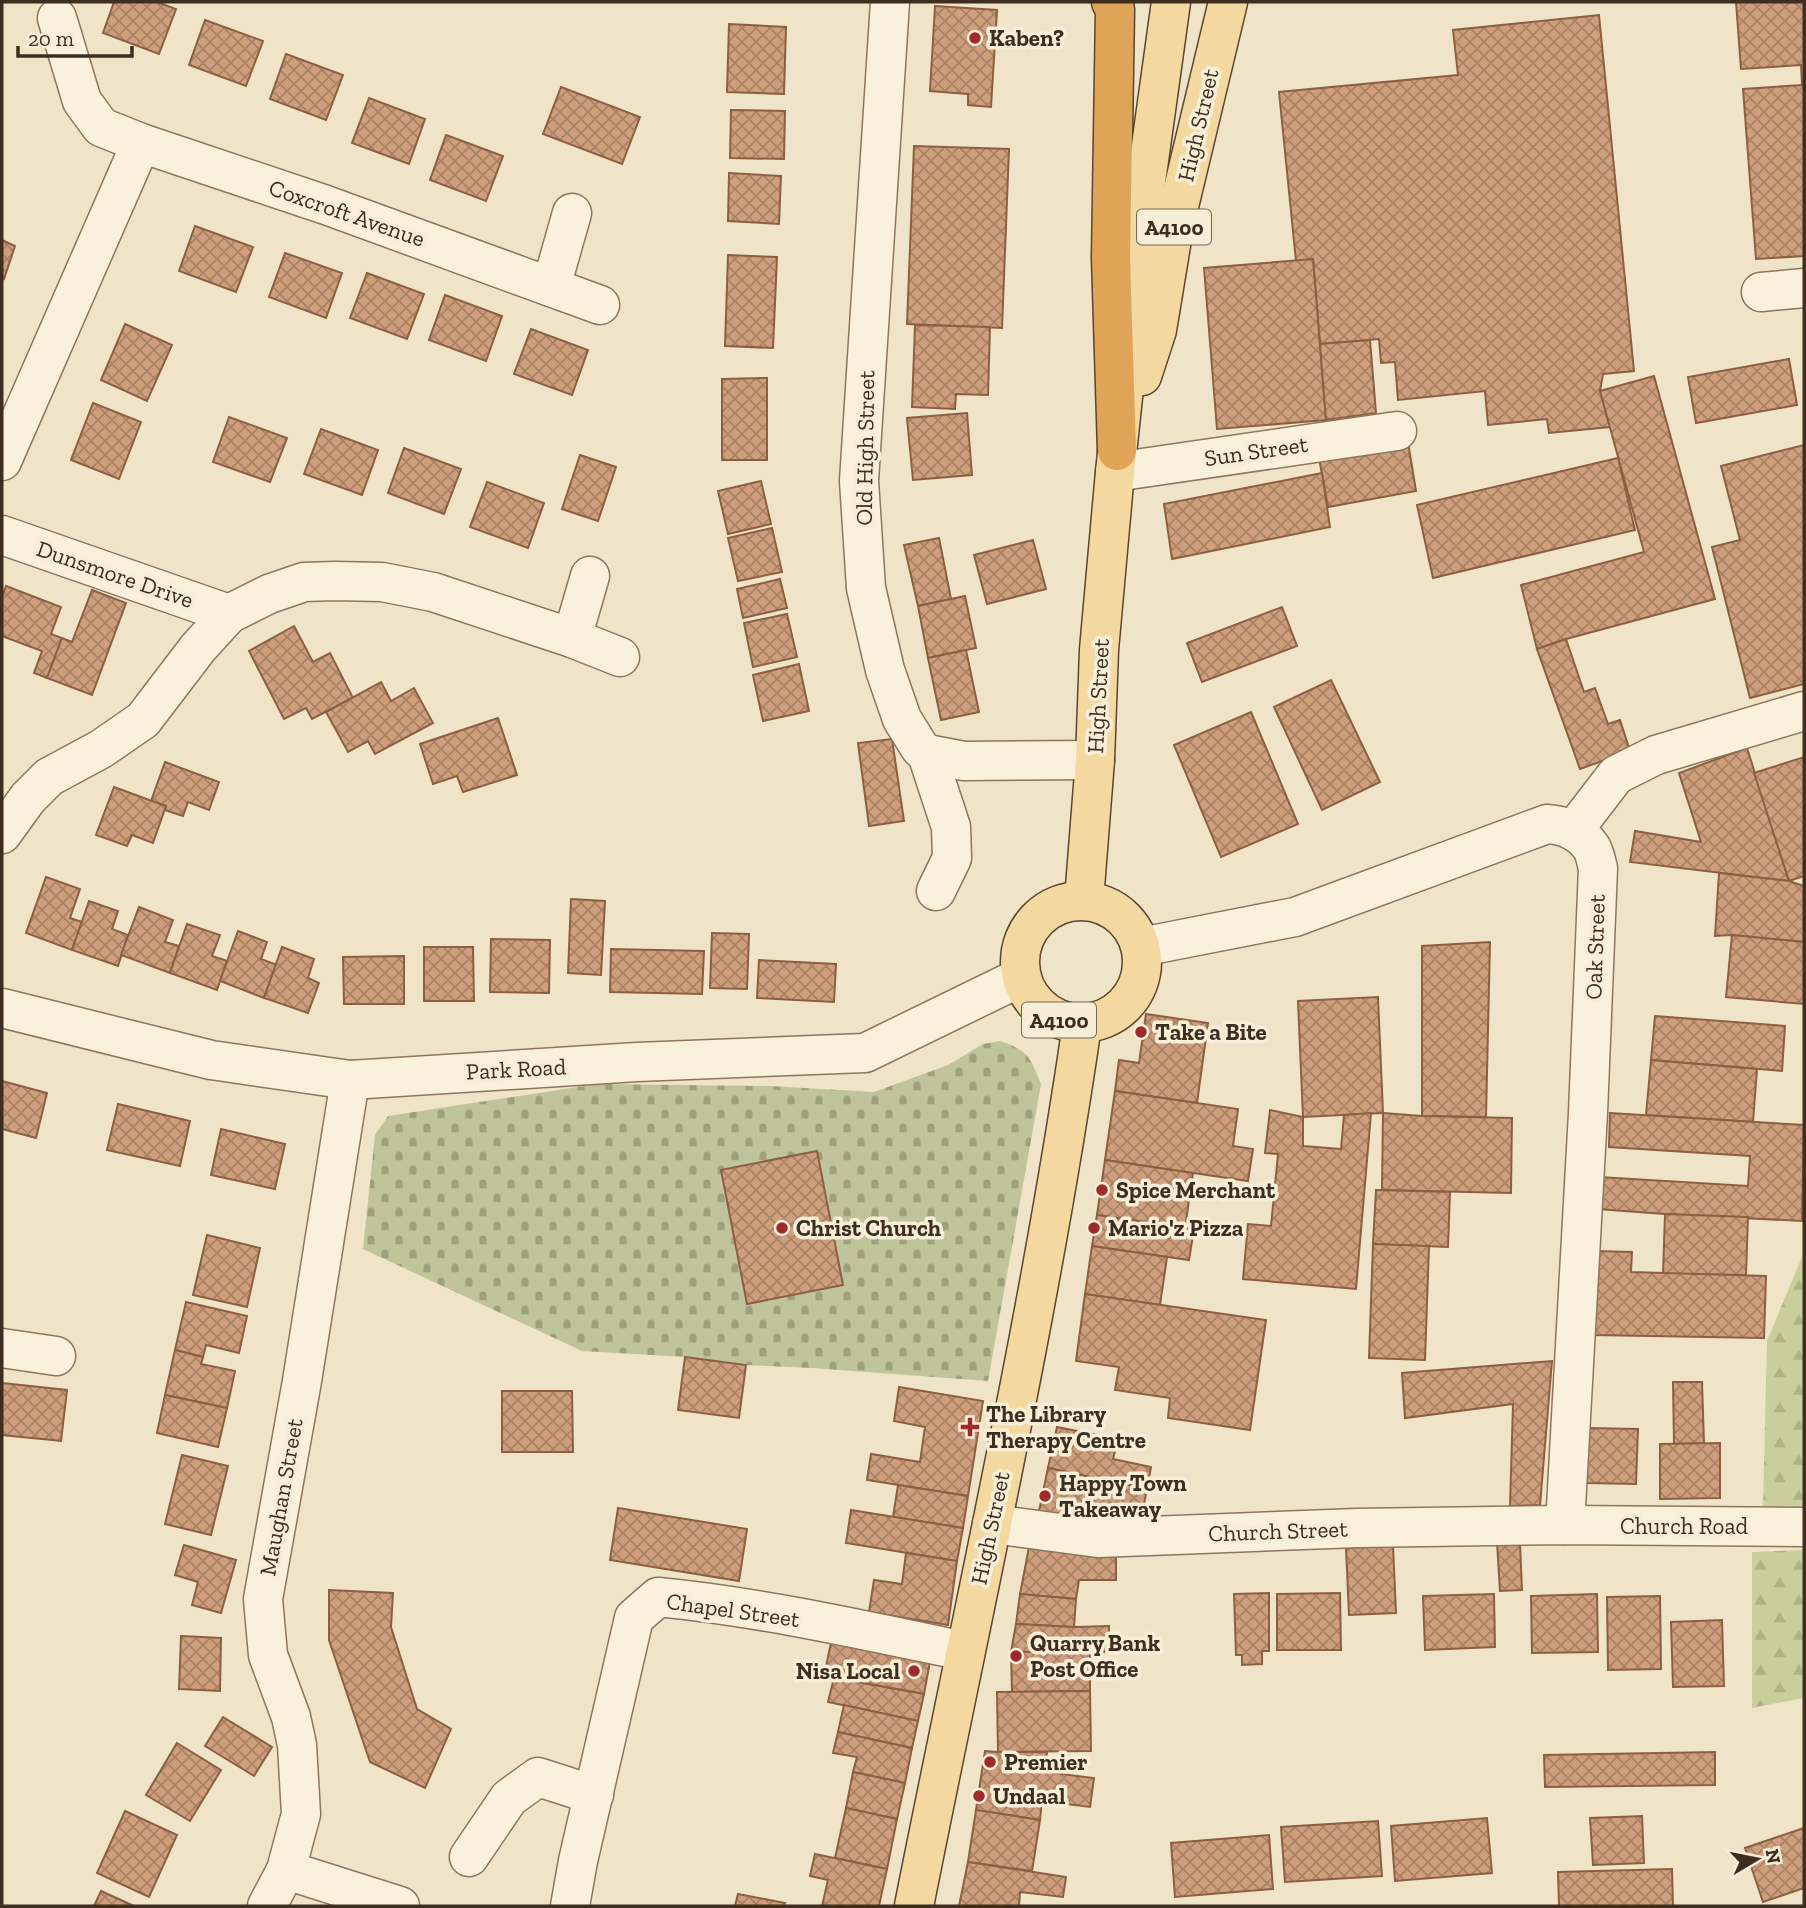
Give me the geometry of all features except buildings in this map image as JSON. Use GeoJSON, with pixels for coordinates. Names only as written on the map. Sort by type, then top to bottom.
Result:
{"type":"FeatureCollection","features":[{"type":"Feature","properties":{"kind":"highway"},"geometry":{"type":"LineString","coordinates":[[1111,2],[1115,9],[1111,258],[1116,461]]}},
{"type":"Feature","properties":{"kind":"main road","name":"High Street"},"geometry":{"type":"LineString","coordinates":[[1084,900],[1095,760],[1099,650],[1116,461],[1146,182],[1171,2]]}},
{"type":"Feature","properties":{"kind":"main road","name":"High Street"},"geometry":{"type":"LineString","coordinates":[[1116,461],[1157,330],[1174,228],[1228,2]]}},
{"type":"Feature","properties":{"kind":"main road"},"geometry":{"type":"LineString","coordinates":[[1084,900],[1103,905],[1120,914],[1134,929],[1141,947]]}},
{"type":"Feature","properties":{"kind":"main road","name":"A4100"},"geometry":{"type":"LineString","coordinates":[[1084,900],[1065,902],[1047,910],[1033,923],[1024,940],[1019,958],[1021,978],[1027,992],[1048,1014],[1062,1021],[1082,1024],[1114,1015],[1128,1002],[1139,986],[1143,967],[1141,947]]}},
{"type":"Feature","properties":{"kind":"main road","name":"High Street"},"geometry":{"type":"LineString","coordinates":[[914,1906],[992,1524],[1065,1142],[1082,1024]]}},
{"type":"Feature","properties":{"kind":"street","name":"Old High Street"},"geometry":{"type":"LineString","coordinates":[[890,2],[859,481],[866,588],[885,670],[902,719],[920,748],[927,754],[951,827],[952,858],[936,891]]}},
{"type":"Feature","properties":{"kind":"street","name":"Coxcroft Avenue"},"geometry":{"type":"LineString","coordinates":[[57,18],[82,101],[101,127],[326,205],[600,305]]}},
{"type":"Feature","properties":{"kind":"street"},"geometry":{"type":"LineString","coordinates":[[2,461],[141,143]]}},
{"type":"Feature","properties":{"kind":"street"},"geometry":{"type":"LineString","coordinates":[[551,287],[572,213]]}},
{"type":"Feature","properties":{"kind":"street"},"geometry":{"type":"LineString","coordinates":[[1761,292],[1804,288]]}},
{"type":"Feature","properties":{"kind":"street","name":"Sun Street"},"geometry":{"type":"LineString","coordinates":[[1116,461],[1397,431]]}},
{"type":"Feature","properties":{"kind":"street","name":"Dunsmore Drive"},"geometry":{"type":"LineString","coordinates":[[2,535],[229,614]]}},
{"type":"Feature","properties":{"kind":"street"},"geometry":{"type":"LineString","coordinates":[[572,638],[590,576]]}},
{"type":"Feature","properties":{"kind":"street"},"geometry":{"type":"LineString","coordinates":[[2,834],[28,797],[49,777],[101,750],[143,720],[198,648],[229,614],[269,594],[304,582],[382,582],[433,592],[572,638],[620,657]]}},
{"type":"Feature","properties":{"kind":"street"},"geometry":{"type":"LineString","coordinates":[[1141,947],[1295,917],[1547,824],[1561,825],[1573,831],[1616,775],[1656,755],[1804,711]]}},
{"type":"Feature","properties":{"kind":"street"},"geometry":{"type":"LineString","coordinates":[[927,754],[964,761],[1095,760]]}},
{"type":"Feature","properties":{"kind":"street","name":"Oak Street"},"geometry":{"type":"LineString","coordinates":[[1565,1525],[1588,1112],[1598,868],[1591,847],[1573,831]]}},
{"type":"Feature","properties":{"kind":"street","name":"Park Road"},"geometry":{"type":"LineString","coordinates":[[2,1008],[211,1059],[350,1080],[637,1062],[865,1053],[1021,978]]}},
{"type":"Feature","properties":{"kind":"street","name":"Maughan Street"},"geometry":{"type":"LineString","coordinates":[[267,1906],[286,1870],[301,1814],[296,1745],[291,1717],[268,1655],[263,1599],[302,1381],[350,1080]]}},
{"type":"Feature","properties":{"kind":"street"},"geometry":{"type":"LineString","coordinates":[[2,1348],[56,1356]]}},
{"type":"Feature","properties":{"kind":"street","name":"Church Street"},"geometry":{"type":"LineString","coordinates":[[992,1524],[1098,1538],[1357,1528],[1565,1525]]}},
{"type":"Feature","properties":{"kind":"street","name":"Church Road"},"geometry":{"type":"LineString","coordinates":[[1565,1525],[1804,1527]]}},
{"type":"Feature","properties":{"kind":"street","name":"Chapel Street"},"geometry":{"type":"LineString","coordinates":[[570,1906],[634,1618],[658,1597],[699,1601],[829,1623],[964,1651]]}},
{"type":"Feature","properties":{"kind":"street"},"geometry":{"type":"LineString","coordinates":[[469,1857],[509,1798],[538,1777],[594,1795]]}},
{"type":"Feature","properties":{"kind":"street"},"geometry":{"type":"LineString","coordinates":[[286,1870],[400,1906]]}},
{"type":"Feature","properties":{"kind":"green space"},"geometry":{"type":"Polygon","coordinates":[[[1000,1041],[1017,1048],[1027,1056],[1041,1084],[988,1381],[582,1351],[363,1249],[375,1135],[388,1116],[597,1084],[770,1086],[874,1092],[948,1065],[983,1044],[1000,1041]]]}},
{"type":"Feature","properties":{"kind":"green space"},"geometry":{"type":"Polygon","coordinates":[[[1804,1252],[1804,1507],[1763,1506],[1767,1341],[1804,1252]]]}},
{"type":"Feature","properties":{"kind":"green space"},"geometry":{"type":"Polygon","coordinates":[[[1804,1550],[1804,1698],[1752,1708],[1752,1552],[1804,1550]]]}},
{"type":"Feature","properties":{"kind":"place","name":"Kaben?"},"geometry":{"type":"Point","coordinates":[975,38]}},
{"type":"Feature","properties":{"kind":"place","name":"Take a Bite"},"geometry":{"type":"Point","coordinates":[1141,1032]}},
{"type":"Feature","properties":{"kind":"place","name":"Spice Merchant"},"geometry":{"type":"Point","coordinates":[1102,1190]}},
{"type":"Feature","properties":{"kind":"place","name":"Christ Church"},"geometry":{"type":"Point","coordinates":[782,1228]}},
{"type":"Feature","properties":{"kind":"place","name":"Mario'z Pizza"},"geometry":{"type":"Point","coordinates":[1094,1228]}},
{"type":"Feature","properties":{"kind":"place","name":"The Library Therapy Centre"},"geometry":{"type":"Point","coordinates":[970,1427]}},
{"type":"Feature","properties":{"kind":"place","name":"Happy Town Takeaway"},"geometry":{"type":"Point","coordinates":[1045,1496]}},
{"type":"Feature","properties":{"kind":"place","name":"Quarry Bank Post Office"},"geometry":{"type":"Point","coordinates":[1016,1656]}},
{"type":"Feature","properties":{"kind":"place","name":"Nisa Local"},"geometry":{"type":"Point","coordinates":[914,1671]}},
{"type":"Feature","properties":{"kind":"place","name":"Premier"},"geometry":{"type":"Point","coordinates":[990,1762]}},
{"type":"Feature","properties":{"kind":"place","name":"Undaal"},"geometry":{"type":"Point","coordinates":[979,1796]}}]}
